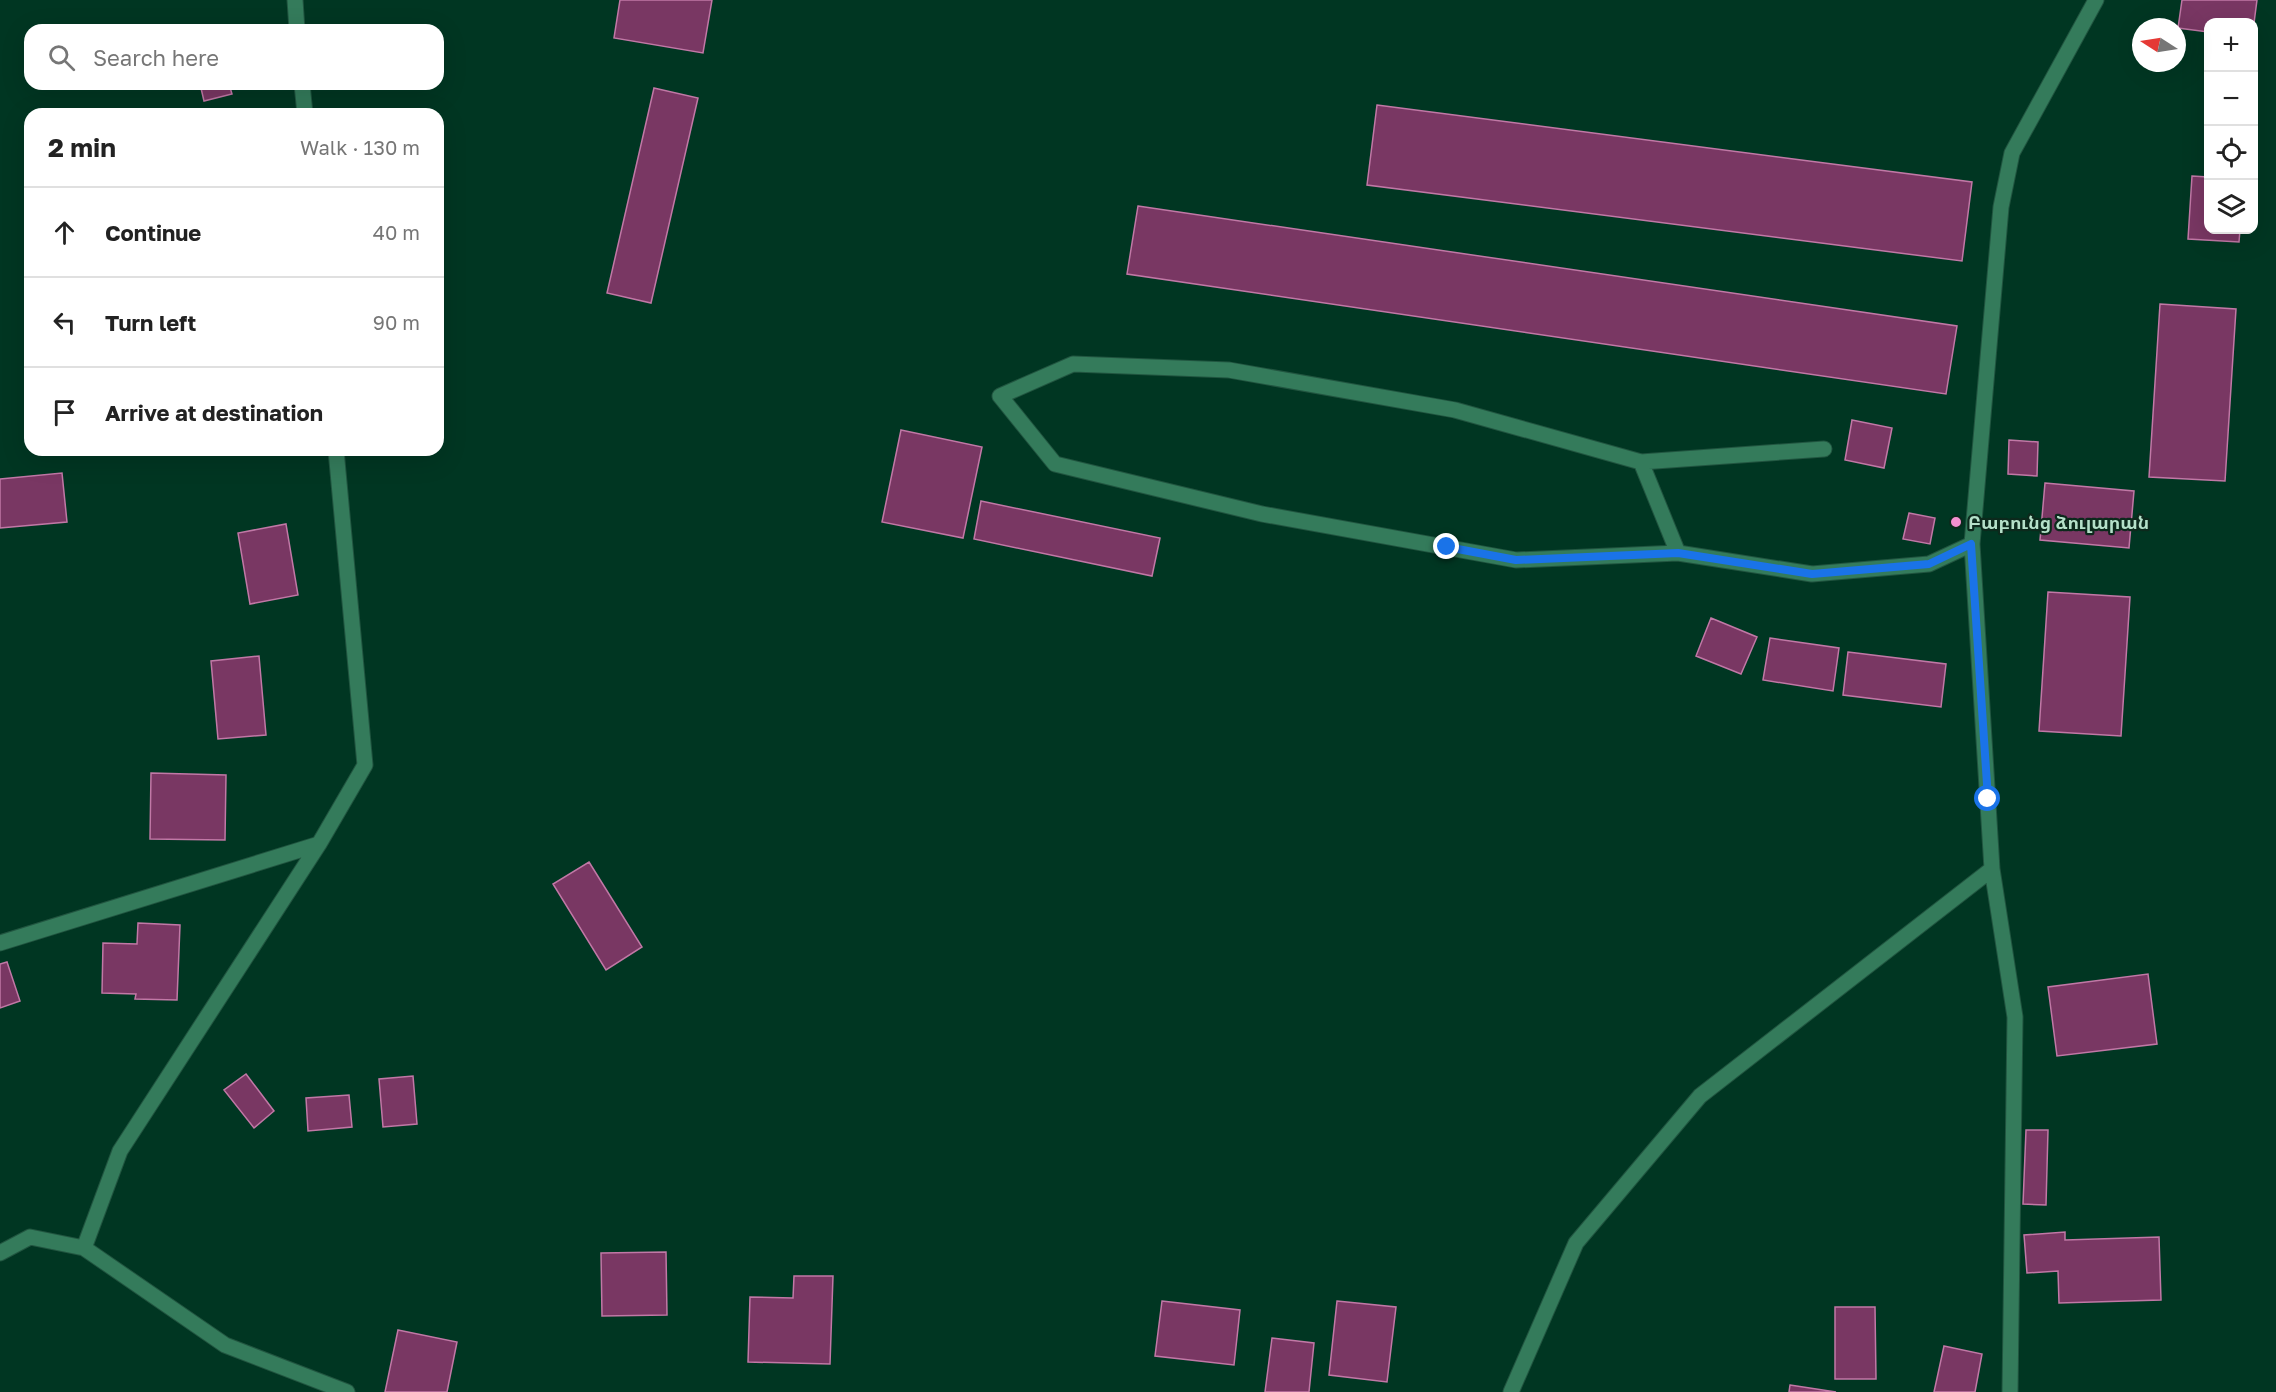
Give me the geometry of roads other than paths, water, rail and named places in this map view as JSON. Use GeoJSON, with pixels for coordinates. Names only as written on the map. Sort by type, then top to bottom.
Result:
{"type":"FeatureCollection","features":[{"type":"Feature","properties":{"kind":"street"},"geometry":{"type":"LineString","coordinates":[[295,0],[297,24]]}},
{"type":"Feature","properties":{"kind":"street"},"geometry":{"type":"LineString","coordinates":[[2010,1392],[2015,1017],[1992,869],[1971,544],[2001,207],[2012,153],[2096,0]]}},
{"type":"Feature","properties":{"kind":"street"},"geometry":{"type":"LineString","coordinates":[[303,90],[304,108]]}},
{"type":"Feature","properties":{"kind":"street"},"geometry":{"type":"LineString","coordinates":[[1824,449],[1641,462],[1455,410],[1229,370],[1073,364],[1000,396],[1055,464],[1262,514],[1516,560],[1678,553],[1812,574],[1929,564],[1971,544]]}},
{"type":"Feature","properties":{"kind":"street"},"geometry":{"type":"LineString","coordinates":[[84,1248],[120,1151],[319,844],[365,765],[337,456]]}},
{"type":"Feature","properties":{"kind":"street"},"geometry":{"type":"LineString","coordinates":[[1641,462],[1678,553]]}},
{"type":"Feature","properties":{"kind":"street"},"geometry":{"type":"LineString","coordinates":[[0,943],[319,844]]}},
{"type":"Feature","properties":{"kind":"street"},"geometry":{"type":"LineString","coordinates":[[1511,1392],[1576,1242],[1700,1096],[1992,869]]}},
{"type":"Feature","properties":{"kind":"street"},"geometry":{"type":"LineString","coordinates":[[0,1253],[30,1237],[84,1248],[225,1345],[347,1392]]}},
{"type":"Feature","properties":{"kind":"place","name":"Բաբունց ձուլարան"},"geometry":{"type":"Point","coordinates":[1956,522]}}]}
